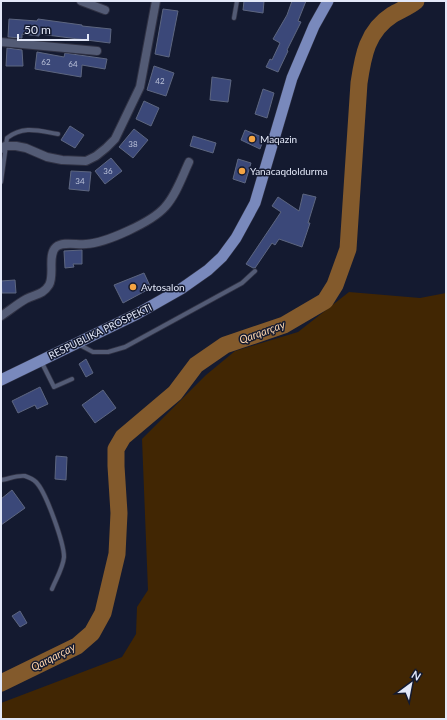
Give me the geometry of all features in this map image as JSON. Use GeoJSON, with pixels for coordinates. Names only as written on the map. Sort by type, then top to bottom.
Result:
{"type":"FeatureCollection","features":[{"type":"Feature","properties":{"kind":"main road","name":"RESPUBLIKA PROSPEKTI"},"geometry":{"type":"LineString","coordinates":[[1,380],[137,314],[181,289],[208,270],[222,257],[236,238],[255,202],[292,78],[314,26],[328,1]]}},
{"type":"Feature","properties":{"kind":"street"},"geometry":{"type":"LineString","coordinates":[[81,1],[105,10]]}},
{"type":"Feature","properties":{"kind":"street"},"geometry":{"type":"LineString","coordinates":[[3,148],[16,146],[26,148],[47,157],[62,160],[86,161],[96,156],[106,148],[115,139],[140,86],[156,1]]}},
{"type":"Feature","properties":{"kind":"street"},"geometry":{"type":"LineString","coordinates":[[1,42],[97,51]]}},
{"type":"Feature","properties":{"kind":"street"},"geometry":{"type":"LineString","coordinates":[[1,316],[28,298],[44,292],[50,284],[54,248],[58,246],[97,243],[154,218],[165,208],[189,162]]}},
{"type":"Feature","properties":{"kind":"lane"},"geometry":{"type":"LineString","coordinates":[[234,18],[237,1]]}},
{"type":"Feature","properties":{"kind":"lane"},"geometry":{"type":"LineString","coordinates":[[1,182],[3,148],[7,138],[19,131],[29,130],[58,134]]}},
{"type":"Feature","properties":{"kind":"lane"},"geometry":{"type":"LineString","coordinates":[[76,343],[93,352],[108,352],[125,347],[242,282],[255,271]]}},
{"type":"Feature","properties":{"kind":"lane"},"geometry":{"type":"LineString","coordinates":[[41,360],[54,387],[72,378]]}},
{"type":"Feature","properties":{"kind":"lane"},"geometry":{"type":"LineString","coordinates":[[1,480],[25,476],[36,481],[42,490],[63,544],[64,558],[62,568],[52,589]]}},
{"type":"Feature","properties":{"kind":"shaded area"},"geometry":{"type":"Polygon","coordinates":[[[349,292],[420,298],[446,293],[446,719],[1,719],[1,703],[122,657],[136,634],[137,607],[148,590],[142,439],[206,375],[235,351],[298,332],[349,292]]]}},
{"type":"Feature","properties":{"kind":"building"},"geometry":{"type":"Polygon","coordinates":[[[244,1],[264,1],[263,13],[243,10],[244,1]]]}},
{"type":"Feature","properties":{"kind":"building"},"geometry":{"type":"Polygon","coordinates":[[[292,1],[306,1],[298,21],[301,22],[278,72],[266,67],[270,59],[272,60],[280,43],[273,39],[287,15],[292,1]]]}},
{"type":"Feature","properties":{"kind":"building"},"geometry":{"type":"Polygon","coordinates":[[[163,9],[178,11],[169,57],[155,54],[163,9]]]}},
{"type":"Feature","properties":{"kind":"building"},"geometry":{"type":"Polygon","coordinates":[[[9,19],[37,21],[38,19],[111,29],[110,43],[39,34],[39,36],[22,34],[22,38],[8,37],[9,19]]]}},
{"type":"Feature","properties":{"kind":"building"},"geometry":{"type":"Polygon","coordinates":[[[7,48],[22,50],[23,66],[6,66],[7,48]]]}},
{"type":"Feature","properties":{"kind":"building"},"geometry":{"type":"Polygon","coordinates":[[[37,52],[64,57],[65,53],[107,59],[105,69],[82,65],[81,77],[35,69],[37,52]]]}},
{"type":"Feature","properties":{"kind":"building"},"geometry":{"type":"Polygon","coordinates":[[[154,66],[174,73],[166,96],[147,90],[154,66]]]}},
{"type":"Feature","properties":{"kind":"building"},"geometry":{"type":"Polygon","coordinates":[[[212,77],[231,80],[228,102],[210,100],[212,77]]]}},
{"type":"Feature","properties":{"kind":"building"},"geometry":{"type":"Polygon","coordinates":[[[263,89],[274,93],[267,118],[255,114],[263,89]]]}},
{"type":"Feature","properties":{"kind":"building"},"geometry":{"type":"Polygon","coordinates":[[[144,101],[159,108],[151,126],[136,119],[144,101]]]}},
{"type":"Feature","properties":{"kind":"building"},"geometry":{"type":"Polygon","coordinates":[[[70,126],[84,135],[75,148],[61,140],[70,126]]]}},
{"type":"Feature","properties":{"kind":"building"},"geometry":{"type":"Polygon","coordinates":[[[134,129],[148,140],[133,158],[119,147],[134,129]]]}},
{"type":"Feature","properties":{"kind":"building","name":"Maqazin"},"geometry":{"type":"Polygon","coordinates":[[[245,130],[264,138],[260,149],[241,140],[245,130]]]}},
{"type":"Feature","properties":{"kind":"building"},"geometry":{"type":"Polygon","coordinates":[[[193,136],[216,143],[213,153],[190,146],[193,136]]]}},
{"type":"Feature","properties":{"kind":"building"},"geometry":{"type":"Polygon","coordinates":[[[111,158],[122,171],[105,184],[95,171],[111,158]]]}},
{"type":"Feature","properties":{"kind":"building","name":"Yanacaqdoldurma"},"geometry":{"type":"Polygon","coordinates":[[[238,159],[251,163],[245,183],[233,179],[238,159]]]}},
{"type":"Feature","properties":{"kind":"building"},"geometry":{"type":"Polygon","coordinates":[[[71,171],[91,172],[89,191],[69,189],[71,171]]]}},
{"type":"Feature","properties":{"kind":"building"},"geometry":{"type":"Polygon","coordinates":[[[303,194],[316,197],[308,223],[310,223],[302,247],[279,239],[275,245],[272,243],[255,268],[246,264],[281,212],[272,206],[278,197],[299,211],[303,194]]]}},
{"type":"Feature","properties":{"kind":"building"},"geometry":{"type":"Polygon","coordinates":[[[82,250],[82,264],[73,264],[74,267],[65,268],[64,251],[82,250]]]}},
{"type":"Feature","properties":{"kind":"building","name":"Avtosalon"},"geometry":{"type":"Polygon","coordinates":[[[144,273],[151,288],[123,303],[114,285],[144,273]]]}},
{"type":"Feature","properties":{"kind":"building"},"geometry":{"type":"Polygon","coordinates":[[[15,280],[16,293],[2,293],[1,281],[15,280]]]}},
{"type":"Feature","properties":{"kind":"building"},"geometry":{"type":"Polygon","coordinates":[[[86,359],[93,373],[86,377],[79,364],[86,359]]]}},
{"type":"Feature","properties":{"kind":"building"},"geometry":{"type":"Polygon","coordinates":[[[40,387],[48,404],[37,409],[35,405],[18,413],[12,401],[40,387]]]}},
{"type":"Feature","properties":{"kind":"building"},"geometry":{"type":"Polygon","coordinates":[[[103,390],[116,408],[95,423],[82,405],[103,390]]]}},
{"type":"Feature","properties":{"kind":"building"},"geometry":{"type":"Polygon","coordinates":[[[56,456],[67,457],[66,480],[55,479],[56,456]]]}},
{"type":"Feature","properties":{"kind":"building"},"geometry":{"type":"Polygon","coordinates":[[[12,490],[25,508],[1,525],[1,499],[12,490]]]}},
{"type":"Feature","properties":{"kind":"building"},"geometry":{"type":"Polygon","coordinates":[[[20,611],[27,623],[20,627],[12,616],[20,611]]]}},
{"type":"Feature","properties":{"kind":"waterway","name":"Qarqarçay"},"geometry":{"type":"LineString","coordinates":[[1,683],[77,646],[92,633],[103,613],[117,554],[119,513],[116,449],[123,437],[175,393],[196,365],[225,345],[284,325],[325,301],[335,285],[348,249],[359,83],[362,63],[368,45],[377,29],[392,15],[416,1]]}},
{"type":"Feature","properties":{"kind":"place","name":"Maqazin"},"geometry":{"type":"Point","coordinates":[252,139]}},
{"type":"Feature","properties":{"kind":"place","name":"Yanacaqdoldurma"},"geometry":{"type":"Point","coordinates":[242,171]}},
{"type":"Feature","properties":{"kind":"place","name":"Avtosalon"},"geometry":{"type":"Point","coordinates":[133,287]}}]}
